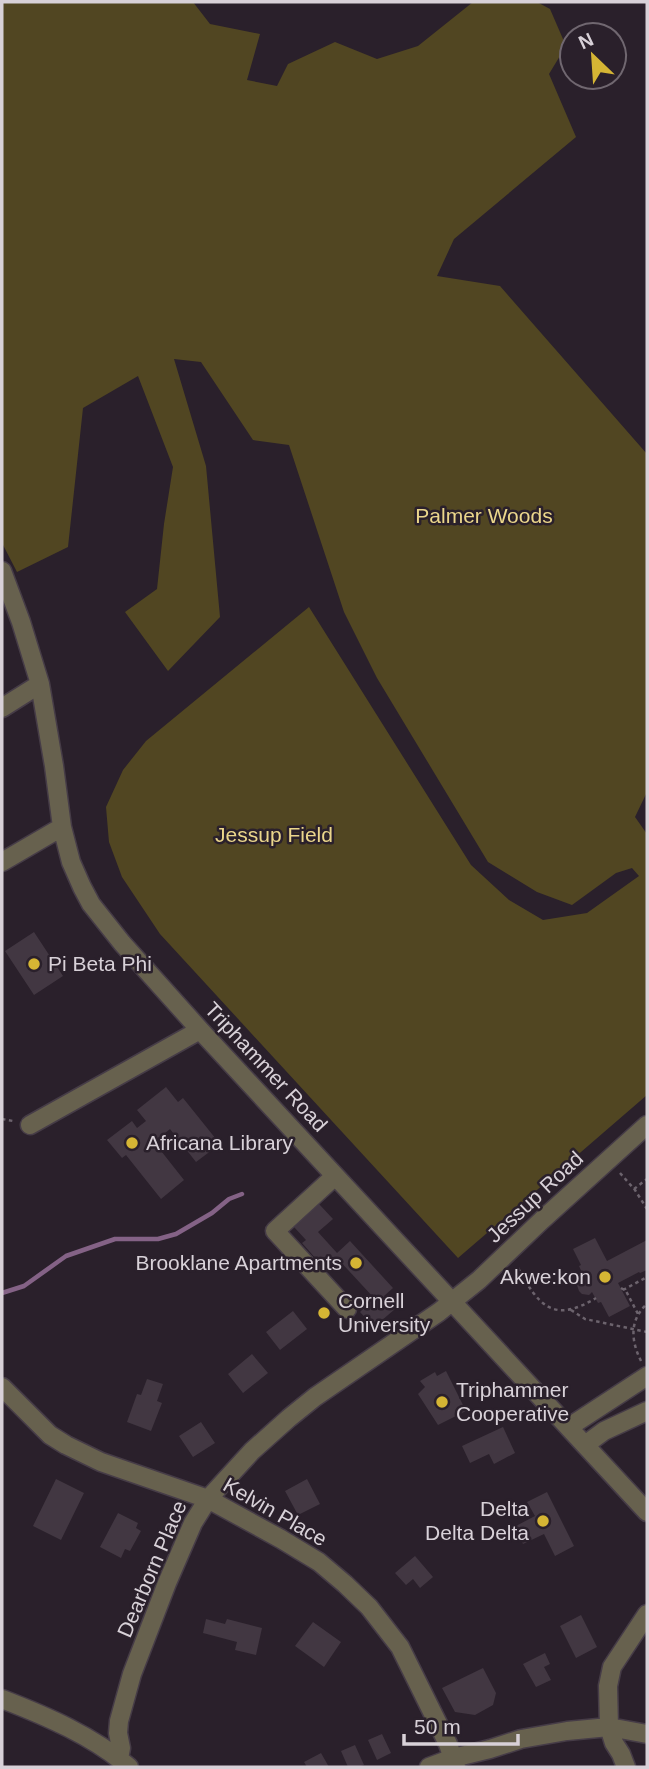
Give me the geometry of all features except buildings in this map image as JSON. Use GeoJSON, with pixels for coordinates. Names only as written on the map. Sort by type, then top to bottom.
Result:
{"type":"FeatureCollection","features":[{"type":"Feature","properties":{"kind":"street","name":"Triphammer Road"},"geometry":{"type":"LineString","coordinates":[[2,571],[40,684],[62,827],[76,875],[92,904],[122,943],[200,1030],[647,1512]]}},
{"type":"Feature","properties":{"kind":"street"},"geometry":{"type":"LineString","coordinates":[[2,708],[40,684]]}},
{"type":"Feature","properties":{"kind":"street"},"geometry":{"type":"LineString","coordinates":[[2,862],[62,827]]}},
{"type":"Feature","properties":{"kind":"street"},"geometry":{"type":"LineString","coordinates":[[30,1125],[200,1030]]}},
{"type":"Feature","properties":{"kind":"street","name":"Jessup Road"},"geometry":{"type":"LineString","coordinates":[[452,1302],[647,1125]]}},
{"type":"Feature","properties":{"kind":"street"},"geometry":{"type":"LineString","coordinates":[[335,1176],[275,1231],[347,1309]]}},
{"type":"Feature","properties":{"kind":"street","name":"Dearborn Place"},"geometry":{"type":"LineString","coordinates":[[124,1763],[118,1733],[119,1721],[132,1674],[193,1523],[208,1499],[252,1451],[315,1397],[452,1302]]}},
{"type":"Feature","properties":{"kind":"street"},"geometry":{"type":"LineString","coordinates":[[569,1427],[647,1376]]}},
{"type":"Feature","properties":{"kind":"street","name":"Kelvin Place"},"geometry":{"type":"LineString","coordinates":[[2,1387],[50,1435],[66,1445],[101,1462],[208,1499],[319,1562],[369,1607],[400,1647],[449,1744],[454,1762]]}},
{"type":"Feature","properties":{"kind":"street"},"geometry":{"type":"LineString","coordinates":[[585,1445],[604,1431],[647,1410]]}},
{"type":"Feature","properties":{"kind":"street"},"geometry":{"type":"LineString","coordinates":[[626,1767],[609,1727],[608,1686],[612,1667],[647,1614]]}},
{"type":"Feature","properties":{"kind":"street"},"geometry":{"type":"LineString","coordinates":[[2,1699],[93,1741],[124,1763]]}},
{"type":"Feature","properties":{"kind":"street"},"geometry":{"type":"LineString","coordinates":[[429,1767],[454,1762],[532,1737],[567,1731],[609,1727],[647,1734]]}},
{"type":"Feature","properties":{"kind":"path"},"geometry":{"type":"LineString","coordinates":[[620,1173],[647,1209]]}},
{"type":"Feature","properties":{"kind":"path"},"geometry":{"type":"LineString","coordinates":[[634,1189],[647,1179]]}},
{"type":"Feature","properties":{"kind":"path"},"geometry":{"type":"LineString","coordinates":[[518,1268],[540,1302],[559,1310],[570,1310],[596,1298]]}},
{"type":"Feature","properties":{"kind":"path"},"geometry":{"type":"LineString","coordinates":[[638,1314],[626,1291],[622,1289],[647,1277]]}},
{"type":"Feature","properties":{"kind":"path"},"geometry":{"type":"LineString","coordinates":[[647,1304],[638,1314],[632,1333],[634,1348],[647,1367]]}},
{"type":"Feature","properties":{"kind":"path"},"geometry":{"type":"LineString","coordinates":[[570,1310],[578,1317],[647,1332]]}},
{"type":"Feature","properties":{"kind":"green space","name":"Palmer Woods"},"geometry":{"type":"Polygon","coordinates":[[[2,2],[193,2],[210,24],[260,34],[247,80],[277,86],[288,64],[335,42],[377,59],[418,46],[473,2],[537,2],[550,9],[558,28],[558,59],[549,74],[576,137],[454,239],[437,276],[500,286],[647,454],[647,792],[635,817],[647,834],[647,1095],[458,1258],[160,934],[122,877],[109,842],[106,807],[123,770],[146,741],[309,607],[471,865],[509,900],[543,920],[587,913],[639,876],[632,868],[616,873],[572,905],[537,892],[488,862],[377,678],[344,612],[289,445],[253,440],[201,362],[174,359],[206,466],[220,617],[168,671],[125,612],[157,589],[173,467],[138,376],[83,408],[68,547],[17,572],[2,543],[2,2]]]}},
{"type":"Feature","properties":{"kind":"waterway"},"geometry":{"type":"LineString","coordinates":[[2,1293],[24,1286],[66,1256],[115,1239],[158,1239],[176,1234],[212,1213],[229,1199],[242,1194]]}},
{"type":"Feature","properties":{"kind":"place","name":"Pi Beta Phi"},"geometry":{"type":"Point","coordinates":[34,964]}},
{"type":"Feature","properties":{"kind":"place","name":"Africana Library"},"geometry":{"type":"Point","coordinates":[132,1143]}},
{"type":"Feature","properties":{"kind":"place","name":"Brooklane Apartments"},"geometry":{"type":"Point","coordinates":[356,1263]}},
{"type":"Feature","properties":{"kind":"place","name":"Akwe:kon"},"geometry":{"type":"Point","coordinates":[605,1277]}},
{"type":"Feature","properties":{"kind":"place","name":"Cornell University"},"geometry":{"type":"Point","coordinates":[324,1313]}},
{"type":"Feature","properties":{"kind":"place","name":"Triphammer Cooperative"},"geometry":{"type":"Point","coordinates":[442,1402]}},
{"type":"Feature","properties":{"kind":"place","name":"Delta Delta Delta"},"geometry":{"type":"Point","coordinates":[543,1521]}},
{"type":"Feature","properties":{"kind":"park label","name":"Jessup Field"},"geometry":{"type":"Point","coordinates":[274,835]}}]}
